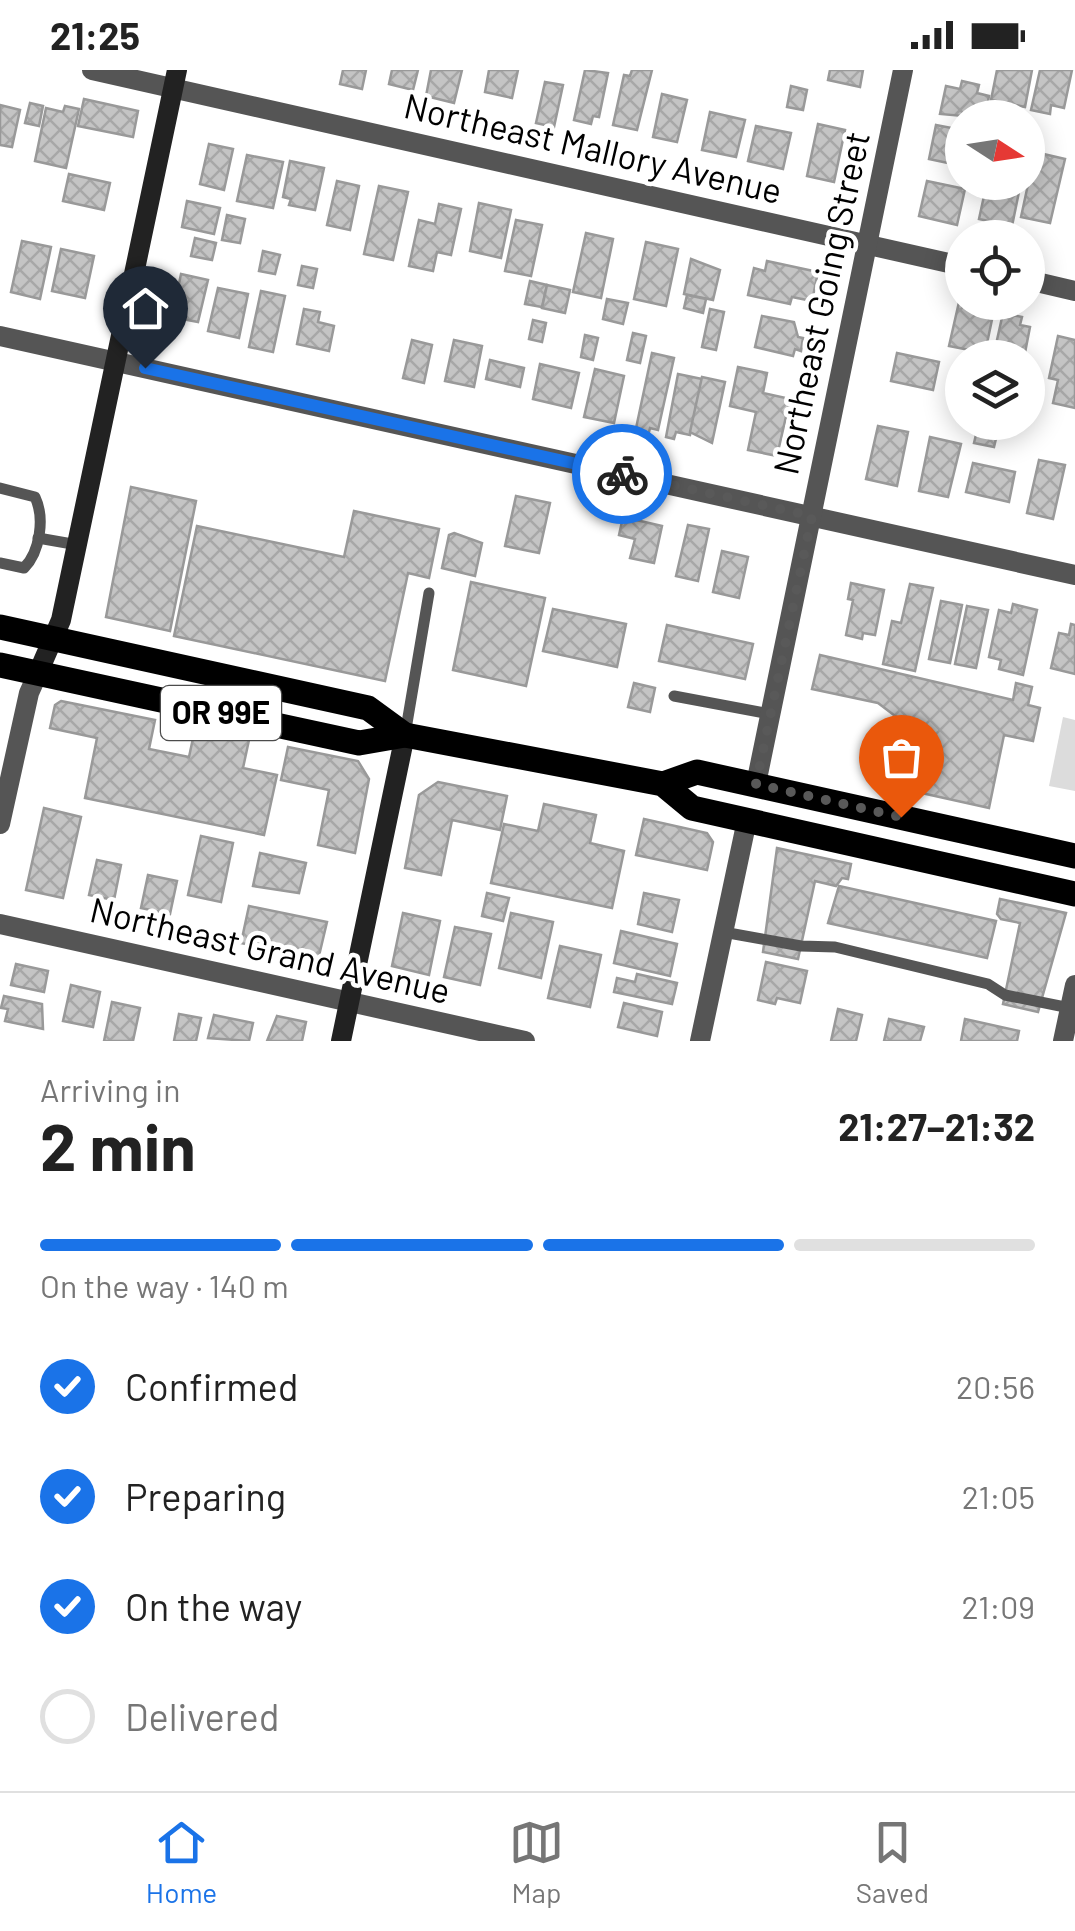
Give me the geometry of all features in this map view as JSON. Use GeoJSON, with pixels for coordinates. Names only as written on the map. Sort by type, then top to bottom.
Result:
{"type":"FeatureCollection","features":[{"type":"Feature","properties":{"kind":"main road","name":"OR 99E"},"geometry":{"type":"LineString","coordinates":[[0,627],[368,708],[405,735]]}},
{"type":"Feature","properties":{"kind":"main road","name":"OR 99E"},"geometry":{"type":"LineString","coordinates":[[0,665],[360,743],[405,735],[663,784],[692,808],[1075,894]]}},
{"type":"Feature","properties":{"kind":"main road","name":"OR 99E"},"geometry":{"type":"LineString","coordinates":[[663,784],[697,772],[1075,856]]}},
{"type":"Feature","properties":{"kind":"street","name":"Northeast Mallory Avenue"},"geometry":{"type":"LineString","coordinates":[[92,70],[176,79],[945,262]]}},
{"type":"Feature","properties":{"kind":"street","name":"Northeast Going Street"},"geometry":{"type":"LineString","coordinates":[[756,784],[903,70]]}},
{"type":"Feature","properties":{"kind":"street"},"geometry":{"type":"LineString","coordinates":[[0,824],[29,693],[52,639],[78,545],[176,79]]}},
{"type":"Feature","properties":{"kind":"street"},"geometry":{"type":"LineString","coordinates":[[1045,284],[1075,291]]}},
{"type":"Feature","properties":{"kind":"street"},"geometry":{"type":"LineString","coordinates":[[0,336],[1075,576]]}},
{"type":"Feature","properties":{"kind":"street"},"geometry":{"type":"LineString","coordinates":[[341,1041],[405,735]]}},
{"type":"Feature","properties":{"kind":"street"},"geometry":{"type":"LineString","coordinates":[[700,1041],[747,820]]}},
{"type":"Feature","properties":{"kind":"street","name":"Northeast Grand Avenue"},"geometry":{"type":"LineString","coordinates":[[0,924],[525,1041]]}},
{"type":"Feature","properties":{"kind":"street"},"geometry":{"type":"LineString","coordinates":[[1063,1041],[1075,985]]}},
{"type":"Feature","properties":{"kind":"lane"},"geometry":{"type":"LineString","coordinates":[[0,488],[35,498],[40,506],[38,538],[24,568],[0,563]]}},
{"type":"Feature","properties":{"kind":"lane"},"geometry":{"type":"LineString","coordinates":[[38,538],[78,545]]}},
{"type":"Feature","properties":{"kind":"lane"},"geometry":{"type":"LineString","coordinates":[[405,735],[429,593]]}},
{"type":"Feature","properties":{"kind":"lane"},"geometry":{"type":"LineString","coordinates":[[674,696],[770,714]]}},
{"type":"Feature","properties":{"kind":"lane"},"geometry":{"type":"LineString","coordinates":[[723,932],[800,946],[835,947],[988,984],[1005,995],[1070,1008]]}},
{"type":"Feature","properties":{"kind":"shaded area"},"geometry":{"type":"Polygon","coordinates":[[[1063,717],[1075,720],[1075,791],[1049,786],[1063,717]]]}},
{"type":"Feature","properties":{"kind":"building"},"geometry":{"type":"Polygon","coordinates":[[[343,70],[366,70],[362,89],[340,84],[343,70]]]}},
{"type":"Feature","properties":{"kind":"building"},"geometry":{"type":"Polygon","coordinates":[[[392,70],[418,70],[413,90],[389,84],[392,70]]]}},
{"type":"Feature","properties":{"kind":"building"},"geometry":{"type":"Polygon","coordinates":[[[431,70],[462,70],[454,103],[426,96],[431,70]]]}},
{"type":"Feature","properties":{"kind":"building"},"geometry":{"type":"Polygon","coordinates":[[[489,70],[518,70],[512,98],[485,92],[489,70]]]}},
{"type":"Feature","properties":{"kind":"building"},"geometry":{"type":"Polygon","coordinates":[[[585,70],[608,73],[599,117],[593,116],[591,124],[574,120],[585,70]]]}},
{"type":"Feature","properties":{"kind":"building"},"geometry":{"type":"Polygon","coordinates":[[[632,70],[652,70],[637,130],[613,125],[624,75],[630,76],[632,70]]]}},
{"type":"Feature","properties":{"kind":"building"},"geometry":{"type":"Polygon","coordinates":[[[830,70],[863,70],[860,87],[828,80],[830,70]]]}},
{"type":"Feature","properties":{"kind":"building"},"geometry":{"type":"Polygon","coordinates":[[[997,70],[1032,70],[1026,100],[991,100],[997,70]]]}},
{"type":"Feature","properties":{"kind":"building"},"geometry":{"type":"Polygon","coordinates":[[[1040,70],[1072,70],[1064,108],[1051,105],[1050,114],[1045,113],[1045,100],[1033,100],[1040,70]]]}},
{"type":"Feature","properties":{"kind":"building"},"geometry":{"type":"Polygon","coordinates":[[[962,81],[979,85],[977,93],[989,96],[988,100],[945,100],[945,114],[940,114],[946,86],[960,89],[962,81]]]}},
{"type":"Feature","properties":{"kind":"building"},"geometry":{"type":"Polygon","coordinates":[[[545,82],[563,85],[554,127],[536,123],[545,82]]]}},
{"type":"Feature","properties":{"kind":"building"},"geometry":{"type":"Polygon","coordinates":[[[791,86],[807,90],[803,110],[787,107],[791,86]]]}},
{"type":"Feature","properties":{"kind":"building"},"geometry":{"type":"Polygon","coordinates":[[[662,94],[687,100],[677,142],[653,137],[662,94]]]}},
{"type":"Feature","properties":{"kind":"building"},"geometry":{"type":"Polygon","coordinates":[[[84,99],[138,111],[133,137],[78,126],[84,99]]]}},
{"type":"Feature","properties":{"kind":"building"},"geometry":{"type":"Polygon","coordinates":[[[30,103],[43,106],[39,126],[25,123],[30,103]]]}},
{"type":"Feature","properties":{"kind":"building"},"geometry":{"type":"Polygon","coordinates":[[[0,105],[20,110],[12,147],[0,145],[0,105]]]}},
{"type":"Feature","properties":{"kind":"building"},"geometry":{"type":"Polygon","coordinates":[[[65,106],[79,109],[66,168],[35,161],[46,108],[63,112],[65,106]]]}},
{"type":"Feature","properties":{"kind":"building"},"geometry":{"type":"Polygon","coordinates":[[[710,112],[745,120],[736,157],[702,150],[710,112]]]}},
{"type":"Feature","properties":{"kind":"building"},"geometry":{"type":"Polygon","coordinates":[[[818,124],[845,130],[834,182],[807,176],[818,124]]]}},
{"type":"Feature","properties":{"kind":"building"},"geometry":{"type":"Polygon","coordinates":[[[936,125],[945,127],[945,162],[929,159],[936,125]]]}},
{"type":"Feature","properties":{"kind":"building"},"geometry":{"type":"Polygon","coordinates":[[[756,126],[791,133],[783,169],[748,161],[756,126]]]}},
{"type":"Feature","properties":{"kind":"building"},"geometry":{"type":"Polygon","coordinates":[[[209,144],[233,149],[224,190],[200,184],[209,144]]]}},
{"type":"Feature","properties":{"kind":"building"},"geometry":{"type":"Polygon","coordinates":[[[1045,154],[1065,159],[1050,223],[1021,217],[1025,200],[1045,200],[1045,154]]]}},
{"type":"Feature","properties":{"kind":"building"},"geometry":{"type":"Polygon","coordinates":[[[247,155],[283,162],[273,208],[237,201],[247,155]]]}},
{"type":"Feature","properties":{"kind":"building"},"geometry":{"type":"Polygon","coordinates":[[[290,161],[324,168],[315,210],[289,205],[291,199],[283,197],[290,161]]]}},
{"type":"Feature","properties":{"kind":"building"},"geometry":{"type":"Polygon","coordinates":[[[69,174],[110,183],[104,210],[63,201],[69,174]]]}},
{"type":"Feature","properties":{"kind":"building"},"geometry":{"type":"Polygon","coordinates":[[[337,181],[359,186],[350,230],[327,225],[337,181]]]}},
{"type":"Feature","properties":{"kind":"building"},"geometry":{"type":"Polygon","coordinates":[[[927,181],[945,185],[945,200],[963,200],[958,220],[945,222],[919,216],[927,181]]]}},
{"type":"Feature","properties":{"kind":"building"},"geometry":{"type":"Polygon","coordinates":[[[379,186],[408,192],[393,260],[364,254],[379,186]]]}},
{"type":"Feature","properties":{"kind":"building"},"geometry":{"type":"Polygon","coordinates":[[[983,200],[1017,200],[1013,220],[979,219],[983,200]]]}},
{"type":"Feature","properties":{"kind":"building"},"geometry":{"type":"Polygon","coordinates":[[[187,201],[220,208],[214,234],[182,227],[187,201]]]}},
{"type":"Feature","properties":{"kind":"building"},"geometry":{"type":"Polygon","coordinates":[[[479,203],[511,210],[501,258],[470,251],[479,203]]]}},
{"type":"Feature","properties":{"kind":"building"},"geometry":{"type":"Polygon","coordinates":[[[439,204],[461,209],[451,255],[437,252],[433,271],[409,266],[419,220],[435,224],[439,204]]]}},
{"type":"Feature","properties":{"kind":"building"},"geometry":{"type":"Polygon","coordinates":[[[227,215],[245,219],[240,243],[222,240],[227,215]]]}},
{"type":"Feature","properties":{"kind":"building"},"geometry":{"type":"Polygon","coordinates":[[[516,220],[542,225],[531,276],[505,271],[516,220]]]}},
{"type":"Feature","properties":{"kind":"building"},"geometry":{"type":"Polygon","coordinates":[[[586,233],[613,239],[601,298],[573,292],[586,233]]]}},
{"type":"Feature","properties":{"kind":"building"},"geometry":{"type":"Polygon","coordinates":[[[195,238],[216,243],[212,260],[191,256],[195,238]]]}},
{"type":"Feature","properties":{"kind":"building"},"geometry":{"type":"Polygon","coordinates":[[[22,241],[51,247],[40,299],[11,292],[22,241]]]}},
{"type":"Feature","properties":{"kind":"building"},"geometry":{"type":"Polygon","coordinates":[[[646,242],[678,249],[666,306],[634,299],[646,242]]]}},
{"type":"Feature","properties":{"kind":"building"},"geometry":{"type":"Polygon","coordinates":[[[61,249],[94,256],[85,298],[52,291],[61,249]]]}},
{"type":"Feature","properties":{"kind":"building"},"geometry":{"type":"Polygon","coordinates":[[[263,251],[280,255],[275,274],[259,271],[263,251]]]}},
{"type":"Feature","properties":{"kind":"building"},"geometry":{"type":"Polygon","coordinates":[[[691,259],[720,270],[713,300],[684,294],[691,259]]]}},
{"type":"Feature","properties":{"kind":"building"},"geometry":{"type":"Polygon","coordinates":[[[767,261],[818,272],[812,301],[792,297],[790,304],[748,295],[754,268],[765,271],[767,261]]]}},
{"type":"Feature","properties":{"kind":"building"},"geometry":{"type":"Polygon","coordinates":[[[302,266],[317,269],[313,288],[298,285],[302,266]]]}},
{"type":"Feature","properties":{"kind":"building"},"geometry":{"type":"Polygon","coordinates":[[[181,274],[208,280],[198,322],[172,317],[181,274]]]}},
{"type":"Feature","properties":{"kind":"building"},"geometry":{"type":"Polygon","coordinates":[[[530,281],[547,285],[542,307],[525,304],[530,281]]]}},
{"type":"Feature","properties":{"kind":"building"},"geometry":{"type":"Polygon","coordinates":[[[547,285],[570,290],[565,313],[542,308],[547,285]]]}},
{"type":"Feature","properties":{"kind":"building"},"geometry":{"type":"Polygon","coordinates":[[[218,288],[248,294],[239,338],[208,331],[218,288]]]}},
{"type":"Feature","properties":{"kind":"building"},"geometry":{"type":"Polygon","coordinates":[[[261,291],[285,296],[273,352],[249,347],[261,291]]]}},
{"type":"Feature","properties":{"kind":"building"},"geometry":{"type":"Polygon","coordinates":[[[687,295],[706,299],[703,313],[684,308],[687,295]]]}},
{"type":"Feature","properties":{"kind":"building"},"geometry":{"type":"Polygon","coordinates":[[[607,299],[628,303],[623,324],[603,319],[607,299]]]}},
{"type":"Feature","properties":{"kind":"building"},"geometry":{"type":"Polygon","coordinates":[[[304,309],[320,312],[318,322],[334,326],[329,351],[297,344],[304,309]]]}},
{"type":"Feature","properties":{"kind":"building"},"geometry":{"type":"Polygon","coordinates":[[[710,309],[724,312],[716,350],[702,347],[710,309]]]}},
{"type":"Feature","properties":{"kind":"building"},"geometry":{"type":"Polygon","coordinates":[[[762,316],[794,322],[798,337],[803,338],[801,351],[795,349],[793,356],[755,347],[762,316]]]}},
{"type":"Feature","properties":{"kind":"building"},"geometry":{"type":"Polygon","coordinates":[[[533,320],[546,323],[542,342],[529,339],[533,320]]]}},
{"type":"Feature","properties":{"kind":"building"},"geometry":{"type":"Polygon","coordinates":[[[955,320],[992,320],[988,340],[950,340],[955,320]]]}},
{"type":"Feature","properties":{"kind":"building"},"geometry":{"type":"Polygon","coordinates":[[[1001,320],[1021,320],[1020,325],[1030,327],[1027,340],[997,340],[1001,320]]]}},
{"type":"Feature","properties":{"kind":"building"},"geometry":{"type":"Polygon","coordinates":[[[633,333],[646,336],[640,363],[627,360],[633,333]]]}},
{"type":"Feature","properties":{"kind":"building"},"geometry":{"type":"Polygon","coordinates":[[[585,335],[598,338],[593,360],[581,357],[585,335]]]}},
{"type":"Feature","properties":{"kind":"building"},"geometry":{"type":"Polygon","coordinates":[[[1058,336],[1075,340],[1075,408],[1053,403],[1058,380],[1049,378],[1058,336]]]}},
{"type":"Feature","properties":{"kind":"building"},"geometry":{"type":"Polygon","coordinates":[[[412,340],[432,345],[424,383],[403,378],[412,340]]]}},
{"type":"Feature","properties":{"kind":"building"},"geometry":{"type":"Polygon","coordinates":[[[454,340],[482,346],[474,387],[445,381],[454,340]]]}},
{"type":"Feature","properties":{"kind":"building"},"geometry":{"type":"Polygon","coordinates":[[[652,353],[674,358],[658,430],[650,428],[648,436],[635,433],[652,353]]]}},
{"type":"Feature","properties":{"kind":"building"},"geometry":{"type":"Polygon","coordinates":[[[897,353],[939,362],[933,390],[891,381],[897,353]]]}},
{"type":"Feature","properties":{"kind":"building"},"geometry":{"type":"Polygon","coordinates":[[[490,360],[524,368],[520,387],[486,379],[490,360]]]}},
{"type":"Feature","properties":{"kind":"building"},"geometry":{"type":"Polygon","coordinates":[[[540,364],[579,373],[571,408],[533,399],[540,364]]]}},
{"type":"Feature","properties":{"kind":"building"},"geometry":{"type":"Polygon","coordinates":[[[738,367],[767,373],[763,393],[790,399],[777,456],[748,450],[756,412],[730,406],[738,367]]]}},
{"type":"Feature","properties":{"kind":"building"},"geometry":{"type":"Polygon","coordinates":[[[595,369],[624,376],[614,423],[584,417],[595,369]]]}},
{"type":"Feature","properties":{"kind":"building"},"geometry":{"type":"Polygon","coordinates":[[[678,374],[702,379],[690,435],[676,432],[674,439],[666,437],[678,374]]]}},
{"type":"Feature","properties":{"kind":"building"},"geometry":{"type":"Polygon","coordinates":[[[702,377],[725,382],[712,443],[690,432],[702,377]]]}},
{"type":"Feature","properties":{"kind":"building"},"geometry":{"type":"Polygon","coordinates":[[[878,426],[908,432],[897,486],[866,479],[878,426]]]}},
{"type":"Feature","properties":{"kind":"building"},"geometry":{"type":"Polygon","coordinates":[[[930,437],[961,444],[948,497],[919,491],[930,437]]]}},
{"type":"Feature","properties":{"kind":"building"},"geometry":{"type":"Polygon","coordinates":[[[975,440],[996,440],[994,447],[974,443],[975,440]]]}},
{"type":"Feature","properties":{"kind":"building"},"geometry":{"type":"Polygon","coordinates":[[[1039,460],[1065,465],[1053,519],[1027,513],[1039,460]]]}},
{"type":"Feature","properties":{"kind":"building"},"geometry":{"type":"Polygon","coordinates":[[[973,463],[1015,472],[1009,502],[966,492],[973,463]]]}},
{"type":"Feature","properties":{"kind":"building"},"geometry":{"type":"Polygon","coordinates":[[[131,487],[196,501],[170,631],[106,617],[131,487]]]}},
{"type":"Feature","properties":{"kind":"building"},"geometry":{"type":"Polygon","coordinates":[[[516,496],[550,503],[539,553],[505,546],[516,496]]]}},
{"type":"Feature","properties":{"kind":"building"},"geometry":{"type":"Polygon","coordinates":[[[354,511],[439,529],[429,578],[408,573],[385,681],[174,636],[197,526],[344,557],[354,511]]]}},
{"type":"Feature","properties":{"kind":"building"},"geometry":{"type":"Polygon","coordinates":[[[623,517],[662,526],[654,563],[630,558],[635,539],[619,535],[623,517]]]}},
{"type":"Feature","properties":{"kind":"building"},"geometry":{"type":"Polygon","coordinates":[[[688,525],[709,529],[698,581],[676,576],[688,525]]]}},
{"type":"Feature","properties":{"kind":"building"},"geometry":{"type":"Polygon","coordinates":[[[454,533],[482,543],[475,576],[442,568],[449,535],[454,533]]]}},
{"type":"Feature","properties":{"kind":"building"},"geometry":{"type":"Polygon","coordinates":[[[722,551],[748,557],[739,598],[713,592],[722,551]]]}},
{"type":"Feature","properties":{"kind":"building"},"geometry":{"type":"Polygon","coordinates":[[[471,582],[545,598],[526,686],[453,670],[471,582]]]}},
{"type":"Feature","properties":{"kind":"building"},"geometry":{"type":"Polygon","coordinates":[[[851,583],[884,590],[875,635],[863,633],[862,639],[846,635],[853,600],[848,599],[851,583]]]}},
{"type":"Feature","properties":{"kind":"building"},"geometry":{"type":"Polygon","coordinates":[[[910,584],[933,588],[915,671],[883,664],[892,621],[901,623],[910,584]]]}},
{"type":"Feature","properties":{"kind":"building"},"geometry":{"type":"Polygon","coordinates":[[[941,601],[962,605],[950,663],[929,659],[941,601]]]}},
{"type":"Feature","properties":{"kind":"building"},"geometry":{"type":"Polygon","coordinates":[[[1013,604],[1037,610],[1023,675],[999,669],[1001,660],[989,657],[999,610],[1011,613],[1013,604]]]}},
{"type":"Feature","properties":{"kind":"building"},"geometry":{"type":"Polygon","coordinates":[[[967,606],[988,610],[976,668],[955,664],[967,606]]]}},
{"type":"Feature","properties":{"kind":"building"},"geometry":{"type":"Polygon","coordinates":[[[553,609],[626,624],[617,667],[543,651],[553,609]]]}},
{"type":"Feature","properties":{"kind":"building"},"geometry":{"type":"Polygon","coordinates":[[[1071,624],[1075,625],[1075,674],[1051,668],[1059,633],[1069,635],[1071,624]]]}},
{"type":"Feature","properties":{"kind":"building"},"geometry":{"type":"Polygon","coordinates":[[[667,625],[753,644],[745,679],[659,661],[667,625]]]}},
{"type":"Feature","properties":{"kind":"building"},"geometry":{"type":"Polygon","coordinates":[[[820,655],[1013,700],[1016,683],[1032,687],[1028,705],[1040,708],[1033,741],[1004,735],[989,808],[899,788],[911,728],[878,703],[812,689],[820,655]]]}},
{"type":"Feature","properties":{"kind":"building"},"geometry":{"type":"Polygon","coordinates":[[[634,683],[655,688],[650,712],[628,707],[634,683]]]}},
{"type":"Feature","properties":{"kind":"building"},"geometry":{"type":"Polygon","coordinates":[[[61,701],[155,720],[149,749],[189,757],[195,729],[249,740],[243,768],[277,775],[264,835],[85,798],[97,738],[50,728],[55,705],[61,701]]]}},
{"type":"Feature","properties":{"kind":"building"},"geometry":{"type":"Polygon","coordinates":[[[288,747],[358,761],[369,779],[355,853],[318,845],[329,790],[281,780],[288,747]]]}},
{"type":"Feature","properties":{"kind":"building"},"geometry":{"type":"Polygon","coordinates":[[[438,782],[507,796],[500,830],[452,820],[441,875],[405,868],[419,795],[438,782]]]}},
{"type":"Feature","properties":{"kind":"building"},"geometry":{"type":"Polygon","coordinates":[[[544,804],[596,815],[590,843],[624,851],[612,908],[491,883],[504,824],[538,831],[544,804]]]}},
{"type":"Feature","properties":{"kind":"building"},"geometry":{"type":"Polygon","coordinates":[[[44,808],[81,817],[63,898],[26,890],[44,808]]]}},
{"type":"Feature","properties":{"kind":"building"},"geometry":{"type":"Polygon","coordinates":[[[644,819],[707,833],[713,842],[707,870],[636,855],[644,819]]]}},
{"type":"Feature","properties":{"kind":"building"},"geometry":{"type":"Polygon","coordinates":[[[201,836],[233,843],[221,902],[188,895],[201,836]]]}},
{"type":"Feature","properties":{"kind":"building"},"geometry":{"type":"Polygon","coordinates":[[[777,848],[851,864],[848,879],[842,878],[836,886],[815,881],[798,959],[763,952],[777,848]]]}},
{"type":"Feature","properties":{"kind":"building"},"geometry":{"type":"Polygon","coordinates":[[[260,853],[306,863],[299,893],[253,886],[260,853]]]}},
{"type":"Feature","properties":{"kind":"building"},"geometry":{"type":"Polygon","coordinates":[[[97,860],[121,865],[114,900],[89,895],[97,860]]]}},
{"type":"Feature","properties":{"kind":"building"},"geometry":{"type":"Polygon","coordinates":[[[148,875],[177,881],[170,914],[141,908],[148,875]]]}},
{"type":"Feature","properties":{"kind":"building"},"geometry":{"type":"Polygon","coordinates":[[[839,886],[996,921],[987,958],[828,923],[839,886]]]}},
{"type":"Feature","properties":{"kind":"building"},"geometry":{"type":"Polygon","coordinates":[[[487,893],[509,898],[503,921],[482,916],[487,893]]]}},
{"type":"Feature","properties":{"kind":"building"},"geometry":{"type":"Polygon","coordinates":[[[644,893],[679,900],[672,932],[638,924],[644,893]]]}},
{"type":"Feature","properties":{"kind":"building"},"geometry":{"type":"Polygon","coordinates":[[[1000,899],[1066,913],[1038,1012],[1003,1004],[1020,923],[1001,919],[997,914],[1000,899]]]}},
{"type":"Feature","properties":{"kind":"building"},"geometry":{"type":"Polygon","coordinates":[[[249,906],[327,922],[318,960],[241,943],[249,906]]]}},
{"type":"Feature","properties":{"kind":"building"},"geometry":{"type":"Polygon","coordinates":[[[403,913],[440,921],[429,975],[392,966],[403,913]]]}},
{"type":"Feature","properties":{"kind":"building"},"geometry":{"type":"Polygon","coordinates":[[[511,913],[553,922],[541,978],[499,968],[511,913]]]}},
{"type":"Feature","properties":{"kind":"building"},"geometry":{"type":"Polygon","coordinates":[[[455,927],[491,934],[480,985],[444,977],[455,927]]]}},
{"type":"Feature","properties":{"kind":"building"},"geometry":{"type":"Polygon","coordinates":[[[621,931],[677,944],[670,976],[614,963],[621,931]]]}},
{"type":"Feature","properties":{"kind":"building"},"geometry":{"type":"Polygon","coordinates":[[[560,946],[601,955],[590,1007],[548,998],[560,946]]]}},
{"type":"Feature","properties":{"kind":"building"},"geometry":{"type":"Polygon","coordinates":[[[766,962],[807,971],[800,1003],[777,998],[775,1004],[758,1000],[766,962]]]}},
{"type":"Feature","properties":{"kind":"building"},"geometry":{"type":"Polygon","coordinates":[[[16,964],[48,971],[44,992],[11,985],[16,964]]]}},
{"type":"Feature","properties":{"kind":"building"},"geometry":{"type":"Polygon","coordinates":[[[637,974],[677,983],[672,1004],[614,992],[617,978],[635,982],[637,974]]]}},
{"type":"Feature","properties":{"kind":"building"},"geometry":{"type":"Polygon","coordinates":[[[71,985],[100,992],[93,1027],[63,1021],[71,985]]]}},
{"type":"Feature","properties":{"kind":"building"},"geometry":{"type":"Polygon","coordinates":[[[4,996],[42,1004],[43,1029],[5,1021],[8,1009],[1,1008],[4,996]]]}},
{"type":"Feature","properties":{"kind":"building"},"geometry":{"type":"Polygon","coordinates":[[[112,1002],[140,1008],[133,1041],[104,1041],[112,1002]]]}},
{"type":"Feature","properties":{"kind":"building"},"geometry":{"type":"Polygon","coordinates":[[[624,1003],[662,1012],[657,1036],[618,1027],[624,1003]]]}},
{"type":"Feature","properties":{"kind":"building"},"geometry":{"type":"Polygon","coordinates":[[[838,1009],[862,1015],[856,1041],[831,1041],[838,1009]]]}},
{"type":"Feature","properties":{"kind":"building"},"geometry":{"type":"Polygon","coordinates":[[[179,1014],[201,1018],[196,1041],[174,1041],[179,1014]]]}},
{"type":"Feature","properties":{"kind":"building"},"geometry":{"type":"Polygon","coordinates":[[[214,1015],[253,1023],[249,1041],[208,1038],[214,1015]]]}},
{"type":"Feature","properties":{"kind":"building"},"geometry":{"type":"Polygon","coordinates":[[[277,1016],[306,1022],[302,1041],[267,1041],[277,1016]]]}},
{"type":"Feature","properties":{"kind":"building"},"geometry":{"type":"Polygon","coordinates":[[[889,1019],[924,1027],[920,1041],[884,1041],[889,1019]]]}},
{"type":"Feature","properties":{"kind":"building"},"geometry":{"type":"Polygon","coordinates":[[[965,1019],[1019,1031],[1017,1041],[961,1041],[965,1019]]]}},
{"type":"Feature","properties":{"kind":"way so far"},"geometry":{"type":"LineString","coordinates":[[622,474],[812,516],[756,784],[901,817]]}},
{"type":"Feature","properties":{"kind":"route"},"geometry":{"type":"LineString","coordinates":[[145,368],[622,474]]}}]}
